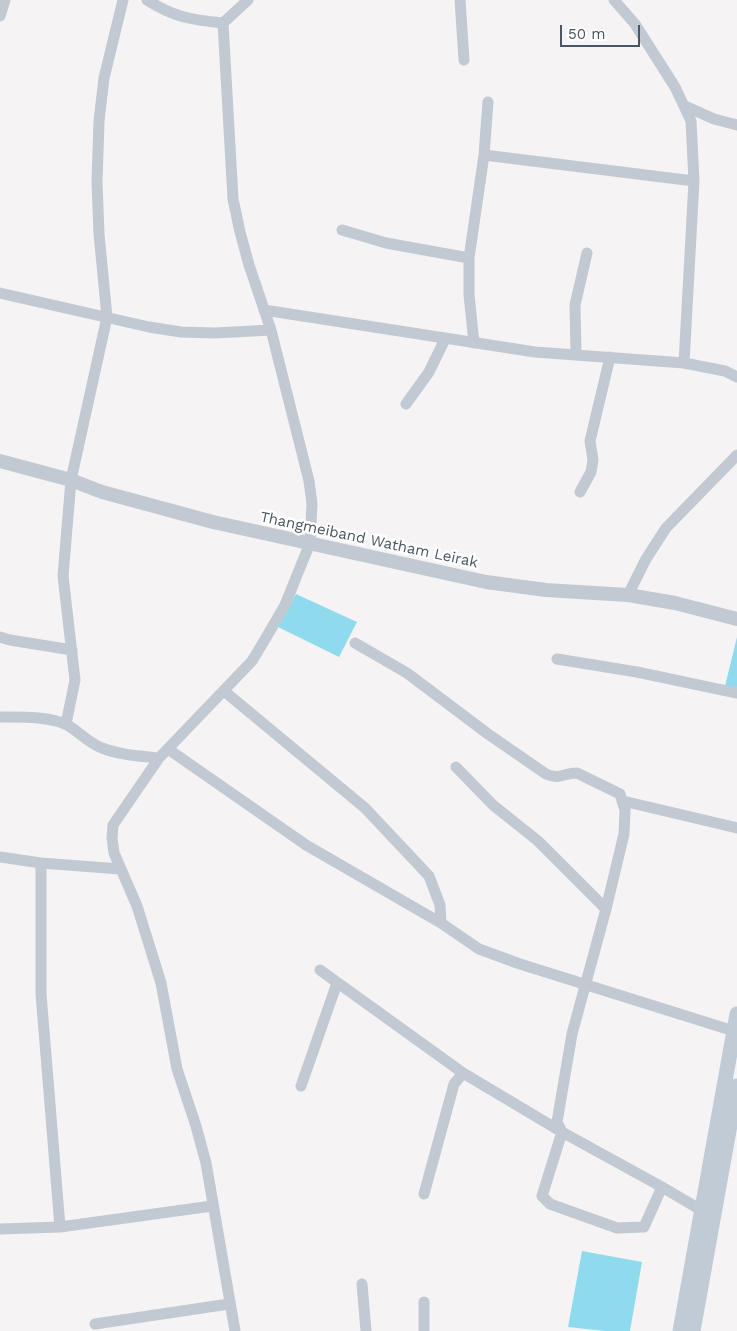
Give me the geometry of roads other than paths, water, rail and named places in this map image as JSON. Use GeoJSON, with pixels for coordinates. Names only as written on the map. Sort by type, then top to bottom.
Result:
{"type":"FeatureCollection","features":[{"type":"Feature","properties":{"kind":"main road"},"geometry":{"type":"LineString","coordinates":[[680,1331],[701,1210],[736,1032],[737,1014]]}},
{"type":"Feature","properties":{"kind":"main road"},"geometry":{"type":"LineString","coordinates":[[693,1331],[737,1086]]}},
{"type":"Feature","properties":{"kind":"street"},"geometry":{"type":"LineString","coordinates":[[0,16],[5,0]]}},
{"type":"Feature","properties":{"kind":"street"},"geometry":{"type":"LineString","coordinates":[[66,724],[76,680],[63,576],[71,480],[107,317],[99,234],[97,182],[99,121],[104,78],[123,0]]}},
{"type":"Feature","properties":{"kind":"street"},"geometry":{"type":"LineString","coordinates":[[147,0],[166,12],[184,18],[223,23],[248,0]]}},
{"type":"Feature","properties":{"kind":"street"},"geometry":{"type":"LineString","coordinates":[[460,0],[464,60]]}},
{"type":"Feature","properties":{"kind":"street"},"geometry":{"type":"LineString","coordinates":[[614,0],[635,24],[675,88],[691,121],[694,181],[684,363]]}},
{"type":"Feature","properties":{"kind":"street"},"geometry":{"type":"LineString","coordinates":[[223,23],[230,160],[234,199],[240,232],[271,330],[309,481],[312,504],[310,542],[285,605],[252,661],[159,758],[113,825],[112,838],[114,852],[137,906],[161,984],[177,1069],[206,1163],[235,1331]]}},
{"type":"Feature","properties":{"kind":"street"},"geometry":{"type":"LineString","coordinates":[[474,343],[468,294],[469,258],[484,155],[488,102]]}},
{"type":"Feature","properties":{"kind":"street"},"geometry":{"type":"LineString","coordinates":[[685,106],[714,120],[737,125]]}},
{"type":"Feature","properties":{"kind":"street"},"geometry":{"type":"LineString","coordinates":[[484,155],[694,181]]}},
{"type":"Feature","properties":{"kind":"street"},"geometry":{"type":"LineString","coordinates":[[342,230],[386,243],[469,258]]}},
{"type":"Feature","properties":{"kind":"street"},"geometry":{"type":"LineString","coordinates":[[576,354],[575,305],[587,253]]}},
{"type":"Feature","properties":{"kind":"street"},"geometry":{"type":"LineString","coordinates":[[0,293],[149,327],[181,332],[215,333],[271,330]]}},
{"type":"Feature","properties":{"kind":"street"},"geometry":{"type":"LineString","coordinates":[[264,310],[535,352],[684,363],[724,371],[737,377]]}},
{"type":"Feature","properties":{"kind":"street"},"geometry":{"type":"LineString","coordinates":[[406,404],[429,372],[445,339]]}},
{"type":"Feature","properties":{"kind":"street"},"geometry":{"type":"LineString","coordinates":[[580,492],[591,472],[593,460],[590,441],[610,357]]}},
{"type":"Feature","properties":{"kind":"street"},"geometry":{"type":"LineString","coordinates":[[628,595],[646,559],[666,528],[737,455]]}},
{"type":"Feature","properties":{"kind":"street","name":"Thangmeiband Watham Leirak"},"geometry":{"type":"LineString","coordinates":[[0,461],[71,480],[102,492],[203,520],[486,582],[546,590],[628,595],[675,603],[737,619]]}},
{"type":"Feature","properties":{"kind":"street"},"geometry":{"type":"LineString","coordinates":[[0,637],[72,650]]}},
{"type":"Feature","properties":{"kind":"street"},"geometry":{"type":"LineString","coordinates":[[355,643],[407,672],[488,734],[546,774],[560,777],[570,773],[577,773],[620,794],[625,810],[624,834],[572,1034],[557,1122],[562,1132],[542,1196],[550,1204],[617,1228],[644,1227],[662,1187]]}},
{"type":"Feature","properties":{"kind":"street"},"geometry":{"type":"LineString","coordinates":[[557,660],[637,672],[737,693]]}},
{"type":"Feature","properties":{"kind":"street"},"geometry":{"type":"LineString","coordinates":[[224,691],[365,808],[429,876],[440,905],[441,923]]}},
{"type":"Feature","properties":{"kind":"street"},"geometry":{"type":"LineString","coordinates":[[0,717],[24,716],[66,724],[88,741],[102,748],[129,755],[159,758]]}},
{"type":"Feature","properties":{"kind":"street"},"geometry":{"type":"LineString","coordinates":[[168,749],[306,846],[441,923],[480,949],[498,957],[736,1032]]}},
{"type":"Feature","properties":{"kind":"street"},"geometry":{"type":"LineString","coordinates":[[456,767],[493,805],[538,841],[606,909]]}},
{"type":"Feature","properties":{"kind":"street"},"geometry":{"type":"LineString","coordinates":[[623,801],[737,828]]}},
{"type":"Feature","properties":{"kind":"street"},"geometry":{"type":"LineString","coordinates":[[0,857],[41,864],[120,869]]}},
{"type":"Feature","properties":{"kind":"street"},"geometry":{"type":"LineString","coordinates":[[41,864],[41,994],[60,1226]]}},
{"type":"Feature","properties":{"kind":"street"},"geometry":{"type":"LineString","coordinates":[[320,970],[463,1073],[562,1132],[701,1210]]}},
{"type":"Feature","properties":{"kind":"street"},"geometry":{"type":"LineString","coordinates":[[301,1086],[337,983]]}},
{"type":"Feature","properties":{"kind":"street"},"geometry":{"type":"LineString","coordinates":[[424,1194],[454,1084],[463,1073]]}},
{"type":"Feature","properties":{"kind":"street"},"geometry":{"type":"LineString","coordinates":[[0,1229],[60,1226],[212,1206]]}},
{"type":"Feature","properties":{"kind":"street"},"geometry":{"type":"LineString","coordinates":[[362,1284],[366,1331]]}},
{"type":"Feature","properties":{"kind":"street"},"geometry":{"type":"LineString","coordinates":[[424,1302],[424,1331]]}},
{"type":"Feature","properties":{"kind":"street"},"geometry":{"type":"LineString","coordinates":[[95,1324],[229,1304]]}},
{"type":"Feature","properties":{"kind":"water"},"geometry":{"type":"Polygon","coordinates":[[[296,594],[357,622],[339,657],[278,627],[296,594]]]}},
{"type":"Feature","properties":{"kind":"water"},"geometry":{"type":"Polygon","coordinates":[[[737,637],[737,688],[725,686],[737,637]]]}},
{"type":"Feature","properties":{"kind":"water"},"geometry":{"type":"Polygon","coordinates":[[[582,1251],[642,1262],[630,1331],[605,1331],[568,1327],[582,1251]]]}}]}
